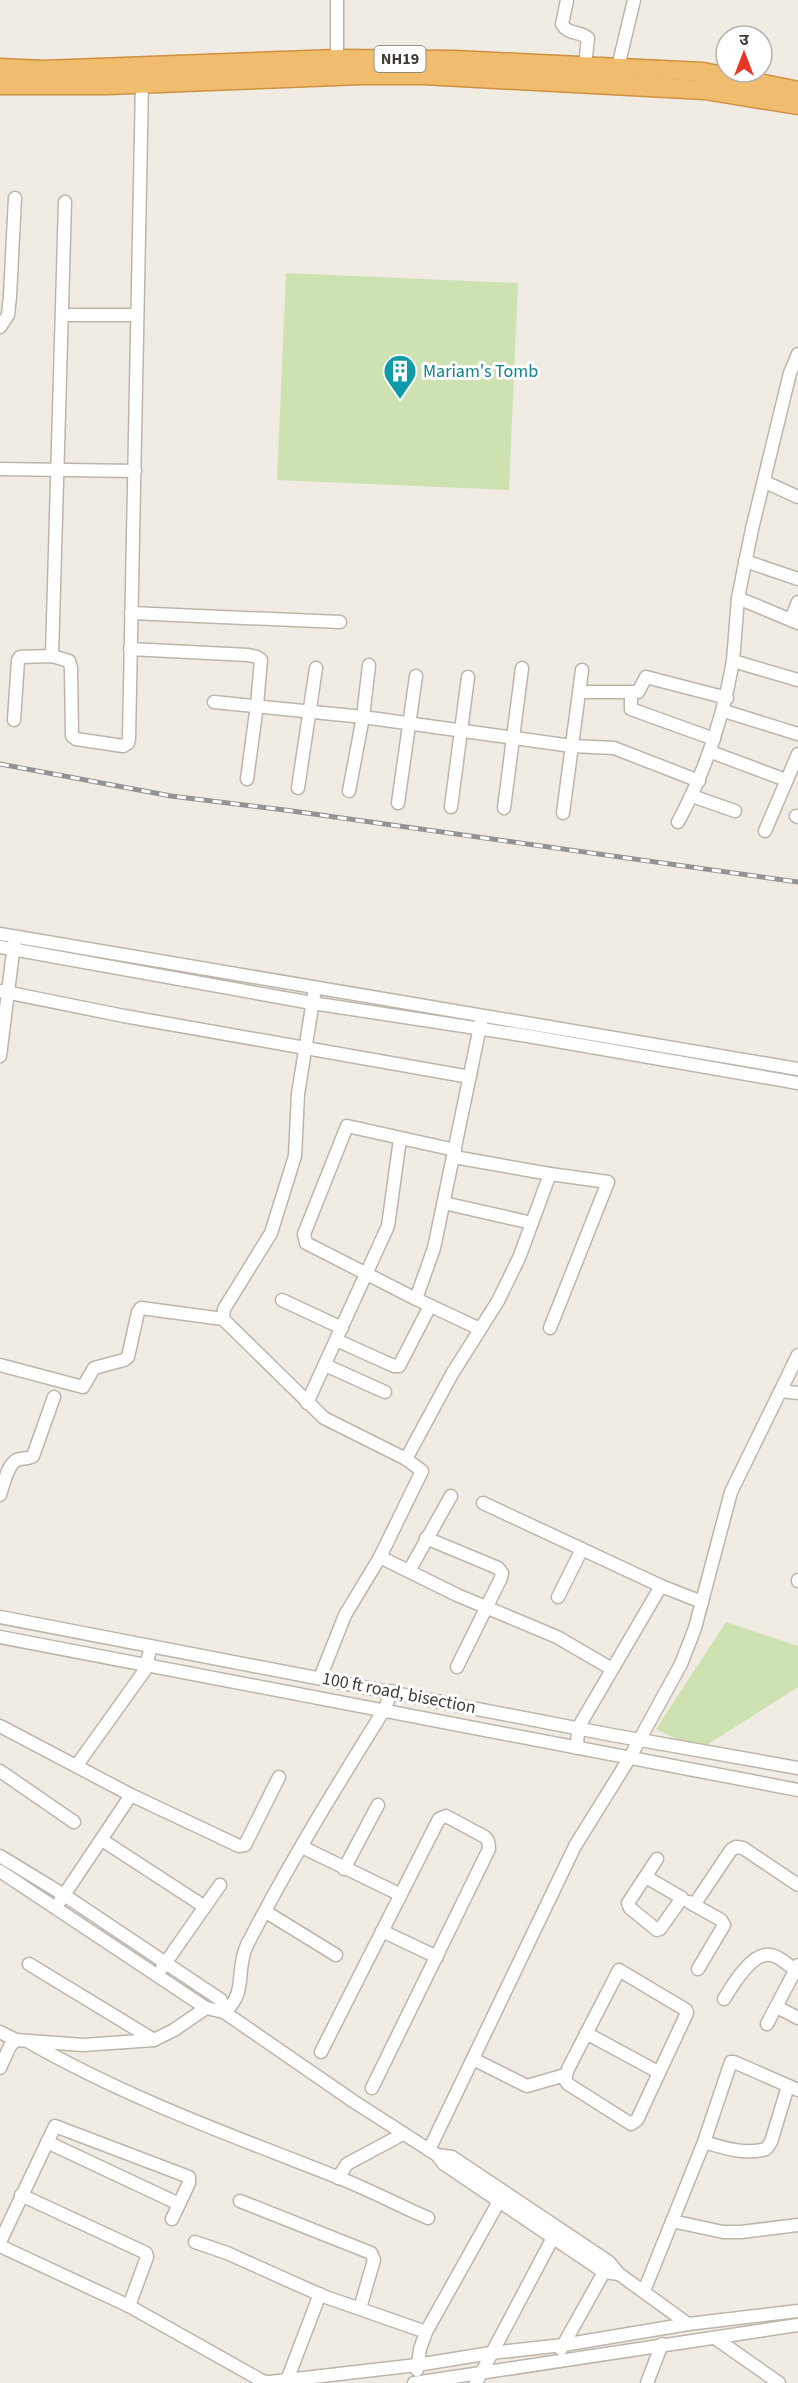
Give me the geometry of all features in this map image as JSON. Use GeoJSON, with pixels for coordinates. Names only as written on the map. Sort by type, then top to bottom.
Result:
{"type":"FeatureCollection","features":[{"type":"Feature","properties":{"kind":"highway","name":"NH19"},"geometry":{"type":"LineString","coordinates":[[0,68],[44,70],[337,59],[585,66],[703,72],[798,91]]}},
{"type":"Feature","properties":{"kind":"highway","name":"NH19"},"geometry":{"type":"LineString","coordinates":[[0,85],[55,87],[362,75],[423,75],[705,90],[798,105]]}},
{"type":"Feature","properties":{"kind":"street"},"geometry":{"type":"LineString","coordinates":[[337,0],[337,59]]}},
{"type":"Feature","properties":{"kind":"street"},"geometry":{"type":"LineString","coordinates":[[567,0],[562,24],[568,31],[585,35],[588,38],[585,66]]}},
{"type":"Feature","properties":{"kind":"street"},"geometry":{"type":"LineString","coordinates":[[618,67],[634,0]]}},
{"type":"Feature","properties":{"kind":"street"},"geometry":{"type":"LineString","coordinates":[[14,720],[18,660],[23,655],[52,656],[69,662],[71,668],[72,736],[76,739],[123,746],[128,743],[142,84]]}},
{"type":"Feature","properties":{"kind":"street"},"geometry":{"type":"LineString","coordinates":[[0,327],[8,315],[15,198]]}},
{"type":"Feature","properties":{"kind":"street"},"geometry":{"type":"LineString","coordinates":[[52,656],[66,202]]}},
{"type":"Feature","properties":{"kind":"street"},"geometry":{"type":"LineString","coordinates":[[62,315],[137,315]]}},
{"type":"Feature","properties":{"kind":"street"},"geometry":{"type":"LineString","coordinates":[[678,822],[699,781],[724,711],[733,661],[738,598],[745,561],[785,393],[798,354]]}},
{"type":"Feature","properties":{"kind":"street"},"geometry":{"type":"LineString","coordinates":[[0,469],[135,471]]}},
{"type":"Feature","properties":{"kind":"street"},"geometry":{"type":"LineString","coordinates":[[765,482],[798,497]]}},
{"type":"Feature","properties":{"kind":"street"},"geometry":{"type":"LineString","coordinates":[[745,561],[798,579]]}},
{"type":"Feature","properties":{"kind":"street"},"geometry":{"type":"LineString","coordinates":[[738,598],[794,621],[798,602]]}},
{"type":"Feature","properties":{"kind":"street"},"geometry":{"type":"LineString","coordinates":[[131,613],[340,622]]}},
{"type":"Feature","properties":{"kind":"street"},"geometry":{"type":"LineString","coordinates":[[130,649],[257,657],[262,663],[247,779]]}},
{"type":"Feature","properties":{"kind":"street"},"geometry":{"type":"LineString","coordinates":[[733,661],[798,680]]}},
{"type":"Feature","properties":{"kind":"street"},"geometry":{"type":"LineString","coordinates":[[349,791],[363,717],[369,665]]}},
{"type":"Feature","properties":{"kind":"street"},"geometry":{"type":"LineString","coordinates":[[298,788],[316,668]]}},
{"type":"Feature","properties":{"kind":"street"},"geometry":{"type":"LineString","coordinates":[[504,808],[522,668]]}},
{"type":"Feature","properties":{"kind":"street"},"geometry":{"type":"LineString","coordinates":[[563,813],[582,670]]}},
{"type":"Feature","properties":{"kind":"street"},"geometry":{"type":"LineString","coordinates":[[398,802],[416,676]]}},
{"type":"Feature","properties":{"kind":"street"},"geometry":{"type":"LineString","coordinates":[[451,807],[468,677]]}},
{"type":"Feature","properties":{"kind":"street"},"geometry":{"type":"LineString","coordinates":[[579,692],[639,692],[646,677],[727,698]]}},
{"type":"Feature","properties":{"kind":"street"},"geometry":{"type":"LineString","coordinates":[[631,693],[631,709],[714,740]]}},
{"type":"Feature","properties":{"kind":"street"},"geometry":{"type":"LineString","coordinates":[[214,702],[363,717],[572,746],[614,748],[699,781]]}},
{"type":"Feature","properties":{"kind":"street"},"geometry":{"type":"LineString","coordinates":[[724,711],[798,734]]}},
{"type":"Feature","properties":{"kind":"street"},"geometry":{"type":"LineString","coordinates":[[711,752],[786,780]]}},
{"type":"Feature","properties":{"kind":"street"},"geometry":{"type":"LineString","coordinates":[[765,831],[798,754]]}},
{"type":"Feature","properties":{"kind":"street"},"geometry":{"type":"LineString","coordinates":[[692,796],[735,812]]}},
{"type":"Feature","properties":{"kind":"street"},"geometry":{"type":"LineString","coordinates":[[0,934],[14,943],[312,1003],[481,1022],[798,1069]]}},
{"type":"Feature","properties":{"kind":"street"},"geometry":{"type":"LineString","coordinates":[[0,1056],[4,991],[14,943]]}},
{"type":"Feature","properties":{"kind":"street"},"geometry":{"type":"LineString","coordinates":[[0,947],[14,943],[315,988],[746,1075],[798,1083]]}},
{"type":"Feature","properties":{"kind":"street"},"geometry":{"type":"LineString","coordinates":[[223,1319],[224,1309],[271,1233],[295,1156],[298,1094],[315,988]]}},
{"type":"Feature","properties":{"kind":"street"},"geometry":{"type":"LineString","coordinates":[[4,991],[114,1014],[470,1077]]}},
{"type":"Feature","properties":{"kind":"street"},"geometry":{"type":"LineString","coordinates":[[416,1299],[429,1266],[444,1203],[481,1022]]}},
{"type":"Feature","properties":{"kind":"street"},"geometry":{"type":"LineString","coordinates":[[746,1075],[748,1061]]}},
{"type":"Feature","properties":{"kind":"street"},"geometry":{"type":"LineString","coordinates":[[480,1329],[306,1243],[304,1234],[345,1128],[349,1126],[454,1154],[550,1174],[606,1181],[609,1184],[550,1328]]}},
{"type":"Feature","properties":{"kind":"street"},"geometry":{"type":"LineString","coordinates":[[307,1402],[388,1226],[400,1139]]}},
{"type":"Feature","properties":{"kind":"street"},"geometry":{"type":"LineString","coordinates":[[406,1459],[452,1374],[508,1279],[550,1174]]}},
{"type":"Feature","properties":{"kind":"street"},"geometry":{"type":"LineString","coordinates":[[444,1203],[532,1222]]}},
{"type":"Feature","properties":{"kind":"street"},"geometry":{"type":"LineString","coordinates":[[282,1300],[342,1328]]}},
{"type":"Feature","properties":{"kind":"street"},"geometry":{"type":"LineString","coordinates":[[336,1340],[394,1366],[399,1366],[430,1306]]}},
{"type":"Feature","properties":{"kind":"street"},"geometry":{"type":"LineString","coordinates":[[0,1365],[83,1387],[94,1368],[128,1357],[138,1312],[141,1308],[223,1319],[324,1418],[406,1459],[423,1473],[391,1531],[380,1557],[345,1616],[320,1678]]}},
{"type":"Feature","properties":{"kind":"street"},"geometry":{"type":"LineString","coordinates":[[433,2152],[473,2059],[575,1845],[629,1759],[681,1665],[702,1602],[731,1492],[798,1355]]}},
{"type":"Feature","properties":{"kind":"street"},"geometry":{"type":"LineString","coordinates":[[324,1365],[385,1392]]}},
{"type":"Feature","properties":{"kind":"street"},"geometry":{"type":"LineString","coordinates":[[781,1391],[798,1393]]}},
{"type":"Feature","properties":{"kind":"street"},"geometry":{"type":"LineString","coordinates":[[0,1495],[12,1463],[33,1456],[54,1397]]}},
{"type":"Feature","properties":{"kind":"street"},"geometry":{"type":"LineString","coordinates":[[410,1570],[451,1496]]}},
{"type":"Feature","properties":{"kind":"street"},"geometry":{"type":"LineString","coordinates":[[483,1503],[661,1586],[702,1602]]}},
{"type":"Feature","properties":{"kind":"street"},"geometry":{"type":"LineString","coordinates":[[426,1539],[498,1568],[502,1573],[457,1667]]}},
{"type":"Feature","properties":{"kind":"street"},"geometry":{"type":"LineString","coordinates":[[558,1597],[582,1549]]}},
{"type":"Feature","properties":{"kind":"street"},"geometry":{"type":"LineString","coordinates":[[380,1557],[410,1570],[433,1584],[557,1637],[612,1669]]}},
{"type":"Feature","properties":{"kind":"street"},"geometry":{"type":"LineString","coordinates":[[577,1748],[578,1728],[661,1586]]}},
{"type":"Feature","properties":{"kind":"street","name":"100 ft road, bisection"},"geometry":{"type":"LineString","coordinates":[[0,1617],[639,1740],[798,1768]]}},
{"type":"Feature","properties":{"kind":"street","name":"100 ft road, bisection"},"geometry":{"type":"LineString","coordinates":[[0,1637],[798,1790]]}},
{"type":"Feature","properties":{"kind":"street"},"geometry":{"type":"LineString","coordinates":[[77,1765],[147,1665],[151,1646]]}},
{"type":"Feature","properties":{"kind":"street"},"geometry":{"type":"LineString","coordinates":[[224,2012],[234,2005],[241,1982],[243,1956],[266,1912],[384,1710],[392,1692]]}},
{"type":"Feature","properties":{"kind":"street"},"geometry":{"type":"LineString","coordinates":[[0,1726],[131,1795],[242,1846],[279,1777]]}},
{"type":"Feature","properties":{"kind":"street"},"geometry":{"type":"LineString","coordinates":[[0,1771],[74,1822]]}},
{"type":"Feature","properties":{"kind":"street"},"geometry":{"type":"LineString","coordinates":[[56,1907],[131,1795]]}},
{"type":"Feature","properties":{"kind":"street"},"geometry":{"type":"LineString","coordinates":[[344,1869],[378,1804]]}},
{"type":"Feature","properties":{"kind":"street"},"geometry":{"type":"LineString","coordinates":[[321,2052],[399,1894],[441,1817],[446,1816],[489,1841],[489,1849],[372,2088]]}},
{"type":"Feature","properties":{"kind":"street"},"geometry":{"type":"LineString","coordinates":[[102,1840],[205,1907]]}},
{"type":"Feature","properties":{"kind":"street"},"geometry":{"type":"LineString","coordinates":[[302,1847],[399,1894]]}},
{"type":"Feature","properties":{"kind":"street"},"geometry":{"type":"LineString","coordinates":[[694,1905],[731,1850],[736,1847],[743,1848],[798,1885]]}},
{"type":"Feature","properties":{"kind":"street"},"geometry":{"type":"LineString","coordinates":[[0,1856],[167,1962],[221,2000],[224,2012]]}},
{"type":"Feature","properties":{"kind":"street"},"geometry":{"type":"LineString","coordinates":[[657,1859],[628,1903],[630,1908],[654,1929],[660,1929],[682,1898]]}},
{"type":"Feature","properties":{"kind":"street"},"geometry":{"type":"LineString","coordinates":[[0,1871],[206,2008],[224,2012],[278,2051],[403,2134],[433,2152],[452,2157],[502,2197],[556,2232],[609,2262],[619,2274],[688,2324]]}},
{"type":"Feature","properties":{"kind":"street"},"geometry":{"type":"LineString","coordinates":[[646,1877],[721,1920],[724,1925],[698,1969]]}},
{"type":"Feature","properties":{"kind":"street"},"geometry":{"type":"LineString","coordinates":[[157,1975],[220,1886]]}},
{"type":"Feature","properties":{"kind":"street"},"geometry":{"type":"LineString","coordinates":[[266,1912],[336,1954]]}},
{"type":"Feature","properties":{"kind":"street"},"geometry":{"type":"LineString","coordinates":[[382,1930],[437,1957]]}},
{"type":"Feature","properties":{"kind":"street"},"geometry":{"type":"LineString","coordinates":[[724,1999],[740,1972],[764,1956],[774,1956],[796,1967],[767,2024]]}},
{"type":"Feature","properties":{"kind":"street"},"geometry":{"type":"LineString","coordinates":[[29,1964],[154,2040]]}},
{"type":"Feature","properties":{"kind":"street"},"geometry":{"type":"LineString","coordinates":[[623,1970],[687,2011],[658,2072],[637,2120],[631,2124],[568,2084],[565,2075],[618,1971],[623,1970]]}},
{"type":"Feature","properties":{"kind":"street"},"geometry":{"type":"LineString","coordinates":[[777,2007],[798,2018]]}},
{"type":"Feature","properties":{"kind":"street"},"geometry":{"type":"LineString","coordinates":[[0,2032],[16,2040],[83,2045],[154,2040],[174,2030],[206,2008]]}},
{"type":"Feature","properties":{"kind":"street"},"geometry":{"type":"LineString","coordinates":[[586,2033],[658,2072]]}},
{"type":"Feature","properties":{"kind":"street"},"geometry":{"type":"LineString","coordinates":[[0,2068],[10,2046],[16,2040]]}},
{"type":"Feature","properties":{"kind":"street"},"geometry":{"type":"LineString","coordinates":[[29,2042],[138,2097],[273,2154],[338,2178],[428,2218]]}},
{"type":"Feature","properties":{"kind":"street"},"geometry":{"type":"LineString","coordinates":[[473,2059],[527,2086],[565,2075]]}},
{"type":"Feature","properties":{"kind":"street"},"geometry":{"type":"LineString","coordinates":[[644,2291],[704,2142],[731,2062],[793,2088],[766,2149],[752,2152],[704,2142]]}},
{"type":"Feature","properties":{"kind":"street"},"geometry":{"type":"LineString","coordinates":[[172,2219],[189,2183],[189,2177],[57,2126],[54,2127],[21,2195],[0,2244],[129,2306],[264,2383],[417,2365],[491,2353],[563,2345],[688,2324],[798,2311]]}},
{"type":"Feature","properties":{"kind":"street"},"geometry":{"type":"LineString","coordinates":[[338,2178],[347,2164],[403,2134]]}},
{"type":"Feature","properties":{"kind":"street"},"geometry":{"type":"LineString","coordinates":[[47,2142],[179,2204]]}},
{"type":"Feature","properties":{"kind":"street"},"geometry":{"type":"LineString","coordinates":[[21,2195],[146,2253],[147,2257],[129,2306]]}},
{"type":"Feature","properties":{"kind":"street"},"geometry":{"type":"LineString","coordinates":[[502,2197],[426,2332],[417,2365],[415,2383],[478,2378],[555,2361],[798,2325]]}},
{"type":"Feature","properties":{"kind":"street"},"geometry":{"type":"LineString","coordinates":[[240,2201],[371,2253],[374,2260],[360,2308]]}},
{"type":"Feature","properties":{"kind":"street"},"geometry":{"type":"LineString","coordinates":[[672,2221],[723,2232],[798,2225]]}},
{"type":"Feature","properties":{"kind":"street"},"geometry":{"type":"LineString","coordinates":[[556,2232],[604,2272],[619,2274]]}},
{"type":"Feature","properties":{"kind":"street"},"geometry":{"type":"LineString","coordinates":[[478,2378],[556,2232]]}},
{"type":"Feature","properties":{"kind":"street"},"geometry":{"type":"LineString","coordinates":[[195,2242],[227,2253],[320,2294],[426,2332]]}},
{"type":"Feature","properties":{"kind":"street"},"geometry":{"type":"LineString","coordinates":[[555,2361],[604,2272]]}},
{"type":"Feature","properties":{"kind":"street"},"geometry":{"type":"LineString","coordinates":[[285,2382],[320,2294]]}},
{"type":"Feature","properties":{"kind":"street"},"geometry":{"type":"LineString","coordinates":[[730,2319],[734,2335]]}},
{"type":"Feature","properties":{"kind":"street"},"geometry":{"type":"LineString","coordinates":[[647,2383],[668,2344],[672,2327]]}},
{"type":"Feature","properties":{"kind":"street"},"geometry":{"type":"LineString","coordinates":[[715,2338],[779,2383]]}},
{"type":"Feature","properties":{"kind":"green space"},"geometry":{"type":"Polygon","coordinates":[[[286,273],[518,283],[509,490],[277,480],[286,273]]]}},
{"type":"Feature","properties":{"kind":"green space"},"geometry":{"type":"Polygon","coordinates":[[[726,1622],[798,1646],[798,1687],[699,1750],[656,1729],[726,1622]]]}},
{"type":"Feature","properties":{"kind":"railway"},"geometry":{"type":"LineString","coordinates":[[0,764],[171,796],[798,882]]}},
{"type":"Feature","properties":{"kind":"place","name":"Mariam's Tomb"},"geometry":{"type":"Point","coordinates":[400,400]}}]}
